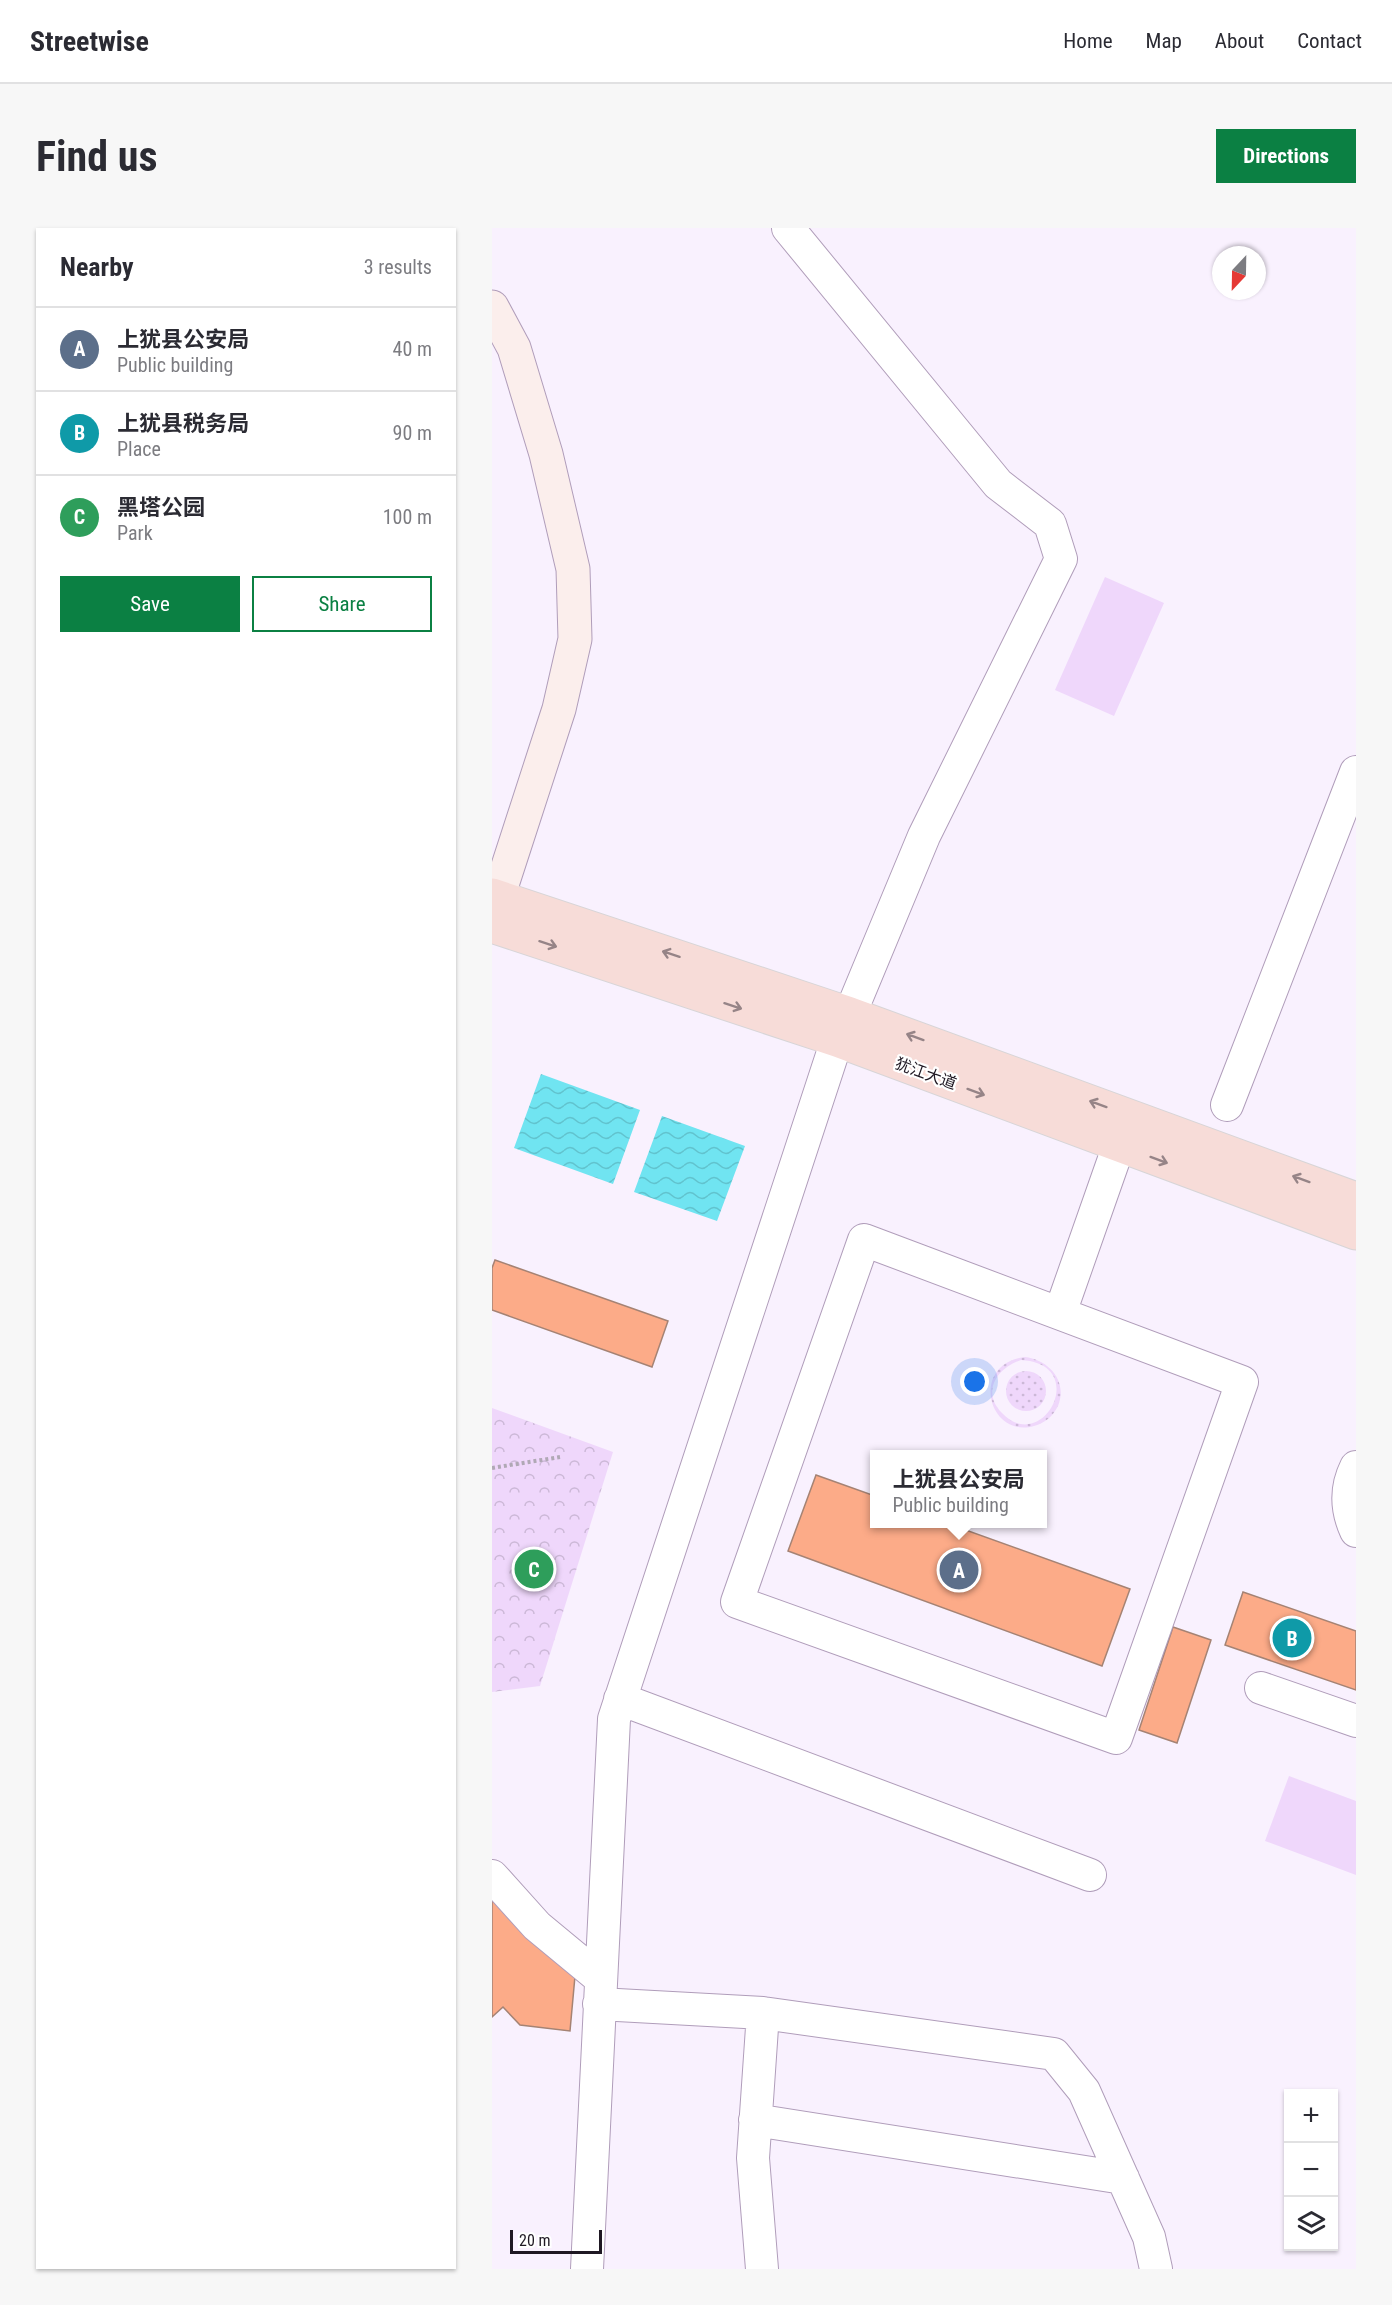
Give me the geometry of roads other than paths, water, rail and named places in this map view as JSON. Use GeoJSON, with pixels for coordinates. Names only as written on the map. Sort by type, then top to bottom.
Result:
{"type":"FeatureCollection","features":[{"type":"Feature","properties":{"kind":"main road","name":"犹江大道"},"geometry":{"type":"LineString","coordinates":[[494,910],[1356,1199]]}},
{"type":"Feature","properties":{"kind":"main road","name":"犹江大道"},"geometry":{"type":"LineString","coordinates":[[843,1027],[1119,1145],[1356,1233]]}},
{"type":"Feature","properties":{"kind":"street"},"geometry":{"type":"LineString","coordinates":[[587,2269],[614,1719],[843,1027],[924,836],[1061,559],[1050,524],[998,484],[788,228]]}},
{"type":"Feature","properties":{"kind":"street"},"geometry":{"type":"LineString","coordinates":[[492,307],[514,348],[546,454],[573,569],[575,639],[559,709],[494,910]]}},
{"type":"Feature","properties":{"kind":"street"},"geometry":{"type":"LineString","coordinates":[[1227,1105],[1356,772]]}},
{"type":"Feature","properties":{"kind":"street"},"geometry":{"type":"LineString","coordinates":[[1060,1313],[1119,1145]]}},
{"type":"Feature","properties":{"kind":"street"},"geometry":{"type":"LineString","coordinates":[[864,1240],[1060,1313],[1242,1382],[1116,1738],[737,1602],[864,1240]]}},
{"type":"Feature","properties":{"kind":"street"},"geometry":{"type":"LineString","coordinates":[[1356,1467],[1350,1480],[1348,1500],[1351,1519],[1356,1531]]}},
{"type":"Feature","properties":{"kind":"street"},"geometry":{"type":"LineString","coordinates":[[1261,1688],[1356,1721]]}},
{"type":"Feature","properties":{"kind":"street"},"geometry":{"type":"LineString","coordinates":[[620,1699],[1090,1875]]}},
{"type":"Feature","properties":{"kind":"street"},"geometry":{"type":"LineString","coordinates":[[492,1876],[600,1992],[1054,2055],[1084,2091],[1149,2237],[1156,2269]]}},
{"type":"Feature","properties":{"kind":"street"},"geometry":{"type":"LineString","coordinates":[[762,2269],[753,2158],[763,2013]]}},
{"type":"Feature","properties":{"kind":"street"},"geometry":{"type":"LineString","coordinates":[[755,2120],[1123,2178]]}},
{"type":"Feature","properties":{"kind":"water"},"geometry":{"type":"Polygon","coordinates":[[[541,1074],[640,1110],[613,1184],[514,1148],[541,1074]]]}},
{"type":"Feature","properties":{"kind":"water"},"geometry":{"type":"Polygon","coordinates":[[[662,1116],[745,1146],[717,1221],[634,1192],[662,1116]]]}},
{"type":"Feature","properties":{"kind":"place","name":"黑塔公园"},"geometry":{"type":"Point","coordinates":[534,1569]}},
{"type":"Feature","properties":{"kind":"place","name":"上犹县公安局"},"geometry":{"type":"Point","coordinates":[959,1570]}},
{"type":"Feature","properties":{"kind":"place","name":"上犹县税务局"},"geometry":{"type":"Point","coordinates":[1292,1638]}}]}
